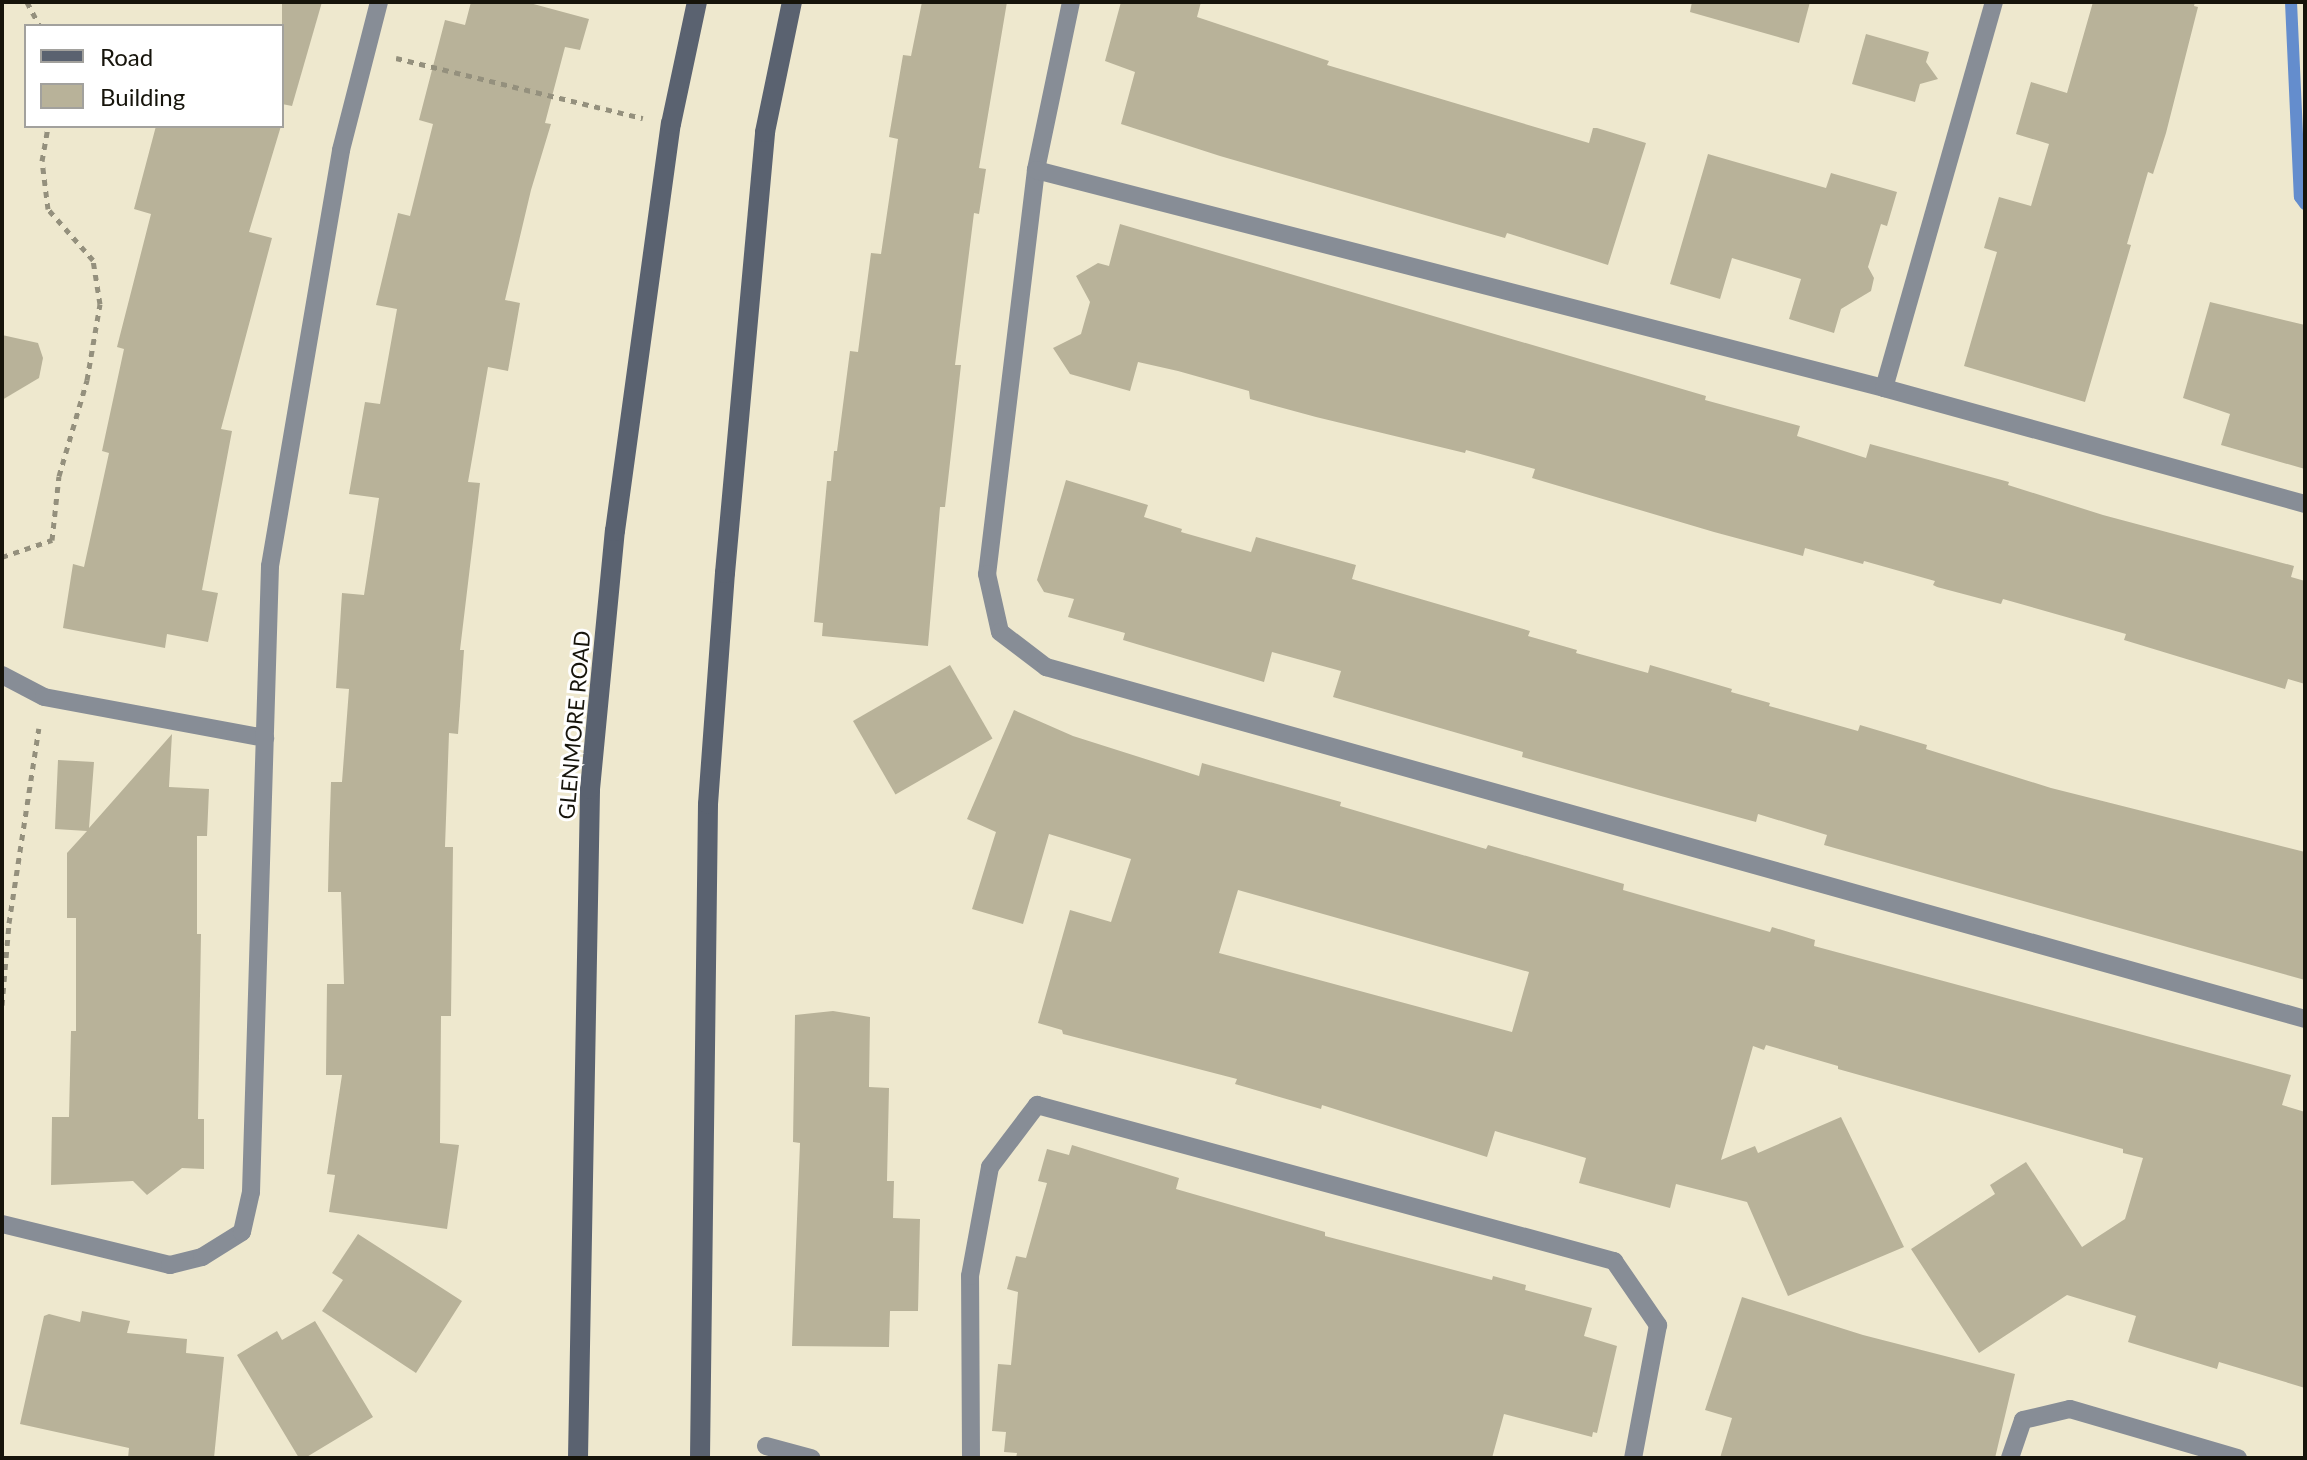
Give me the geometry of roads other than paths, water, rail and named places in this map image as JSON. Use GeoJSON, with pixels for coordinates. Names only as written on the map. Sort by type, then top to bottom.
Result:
{"type":"FeatureCollection","features":[{"type":"Feature","properties":{"kind":"main road","name":"GLENMORE ROAD"},"geometry":{"type":"LineString","coordinates":[[578,1458],[590,789],[615,531],[671,124],[697,2]]}},
{"type":"Feature","properties":{"kind":"main road"},"geometry":{"type":"LineString","coordinates":[[700,1458],[708,804],[725,573],[765,132],[792,2]]}},
{"type":"Feature","properties":{"kind":"lane"},"geometry":{"type":"LineString","coordinates":[[2,1224],[170,1265],[202,1257],[242,1232],[251,1192],[270,566],[341,150],[379,2]]}},
{"type":"Feature","properties":{"kind":"lane"},"geometry":{"type":"LineString","coordinates":[[1071,2],[1036,170],[987,574],[1000,632],[1046,667],[2305,1019]]}},
{"type":"Feature","properties":{"kind":"lane"},"geometry":{"type":"LineString","coordinates":[[1884,388],[1994,2]]}},
{"type":"Feature","properties":{"kind":"lane"},"geometry":{"type":"LineString","coordinates":[[1036,170],[1884,388],[2305,504]]}},
{"type":"Feature","properties":{"kind":"lane"},"geometry":{"type":"LineString","coordinates":[[2,675],[44,697],[265,738]]}},
{"type":"Feature","properties":{"kind":"lane"},"geometry":{"type":"LineString","coordinates":[[971,1458],[970,1276],[984,1198],[990,1167],[1037,1105],[1614,1261],[1658,1325],[1633,1458]]}},
{"type":"Feature","properties":{"kind":"lane"},"geometry":{"type":"LineString","coordinates":[[2010,1458],[2023,1420],[2070,1409],[2238,1458]]}},
{"type":"Feature","properties":{"kind":"lane"},"geometry":{"type":"LineString","coordinates":[[766,1446],[811,1458]]}},
{"type":"Feature","properties":{"kind":"waterway"},"geometry":{"type":"LineString","coordinates":[[2291,2],[2300,197],[2305,204]]}}]}
